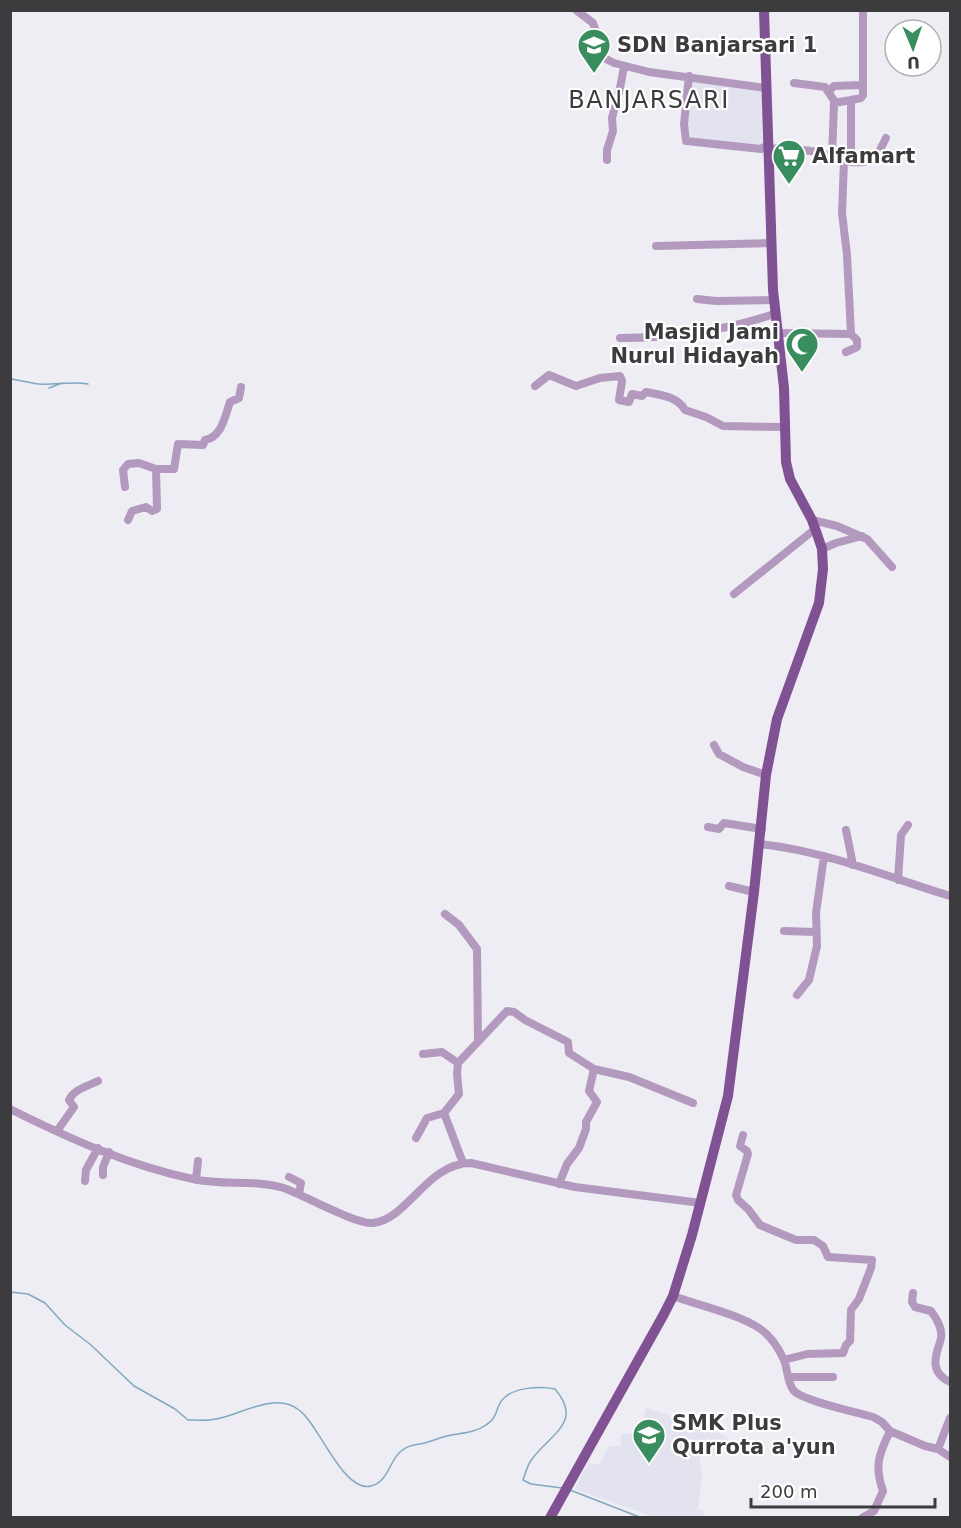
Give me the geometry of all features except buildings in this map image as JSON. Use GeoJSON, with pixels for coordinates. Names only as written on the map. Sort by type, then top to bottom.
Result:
{"type":"FeatureCollection","features":[{"type":"Feature","properties":{"kind":"main road"},"geometry":{"type":"LineString","coordinates":[[550,1518],[673,1296],[701,1203],[728,1096],[762,829],[766,776],[777,719],[819,603],[823,569],[822,549],[814,524],[787,471],[783,378],[773,300],[764,10]]}},
{"type":"Feature","properties":{"kind":"street"},"geometry":{"type":"LineString","coordinates":[[576,10],[593,23],[602,56],[606,60],[624,67],[766,88]]}},
{"type":"Feature","properties":{"kind":"street"},"geometry":{"type":"LineString","coordinates":[[835,102],[863,97],[863,10]]}},
{"type":"Feature","properties":{"kind":"street"},"geometry":{"type":"LineString","coordinates":[[608,160],[607,150],[613,131],[612,117],[624,67]]}},
{"type":"Feature","properties":{"kind":"street"},"geometry":{"type":"LineString","coordinates":[[688,76],[684,124],[686,141],[761,149],[769,146],[814,151],[848,162],[874,159],[886,138]]}},
{"type":"Feature","properties":{"kind":"street"},"geometry":{"type":"LineString","coordinates":[[794,83],[825,87],[835,102],[832,157]]}},
{"type":"Feature","properties":{"kind":"street"},"geometry":{"type":"LineString","coordinates":[[829,91],[834,86],[863,85]]}},
{"type":"Feature","properties":{"kind":"street"},"geometry":{"type":"LineString","coordinates":[[846,352],[857,347],[856,340],[851,334],[846,239],[842,209],[848,162],[851,99]]}},
{"type":"Feature","properties":{"kind":"street"},"geometry":{"type":"LineString","coordinates":[[656,246],[772,243]]}},
{"type":"Feature","properties":{"kind":"street"},"geometry":{"type":"LineString","coordinates":[[697,299],[773,300]]}},
{"type":"Feature","properties":{"kind":"street"},"geometry":{"type":"LineString","coordinates":[[620,338],[650,338],[709,331],[774,315]]}},
{"type":"Feature","properties":{"kind":"street"},"geometry":{"type":"LineString","coordinates":[[778,333],[851,334]]}},
{"type":"Feature","properties":{"kind":"street"},"geometry":{"type":"LineString","coordinates":[[535,386],[549,375],[576,386],[600,378],[620,376],[622,381],[619,400],[629,402],[632,394],[642,396],[646,392],[675,399],[682,404],[685,410],[712,419],[723,426],[785,427]]}},
{"type":"Feature","properties":{"kind":"street"},"geometry":{"type":"LineString","coordinates":[[125,487],[123,470],[129,464],[139,463],[156,469],[175,468],[178,444],[200,446],[205,440],[214,436],[221,427],[230,402],[239,398],[241,387]]}},
{"type":"Feature","properties":{"kind":"street"},"geometry":{"type":"LineString","coordinates":[[128,520],[132,511],[145,507],[152,511],[157,509],[156,469]]}},
{"type":"Feature","properties":{"kind":"street"},"geometry":{"type":"LineString","coordinates":[[734,594],[814,524],[862,536],[892,567]]}},
{"type":"Feature","properties":{"kind":"street"},"geometry":{"type":"LineString","coordinates":[[822,549],[862,536]]}},
{"type":"Feature","properties":{"kind":"street"},"geometry":{"type":"LineString","coordinates":[[714,745],[719,754],[766,776]]}},
{"type":"Feature","properties":{"kind":"street"},"geometry":{"type":"LineString","coordinates":[[708,827],[719,829],[724,823],[762,829]]}},
{"type":"Feature","properties":{"kind":"street"},"geometry":{"type":"LineString","coordinates":[[898,880],[901,835],[908,825]]}},
{"type":"Feature","properties":{"kind":"street"},"geometry":{"type":"LineString","coordinates":[[846,830],[853,865]]}},
{"type":"Feature","properties":{"kind":"street"},"geometry":{"type":"LineString","coordinates":[[760,843],[824,856],[951,896]]}},
{"type":"Feature","properties":{"kind":"street"},"geometry":{"type":"LineString","coordinates":[[797,996],[810,976],[817,946],[818,891],[824,856]]}},
{"type":"Feature","properties":{"kind":"street"},"geometry":{"type":"LineString","coordinates":[[729,886],[754,892]]}},
{"type":"Feature","properties":{"kind":"street"},"geometry":{"type":"LineString","coordinates":[[445,914],[459,925],[477,949],[478,1041]]}},
{"type":"Feature","properties":{"kind":"street"},"geometry":{"type":"LineString","coordinates":[[783,931],[816,932]]}},
{"type":"Feature","properties":{"kind":"street"},"geometry":{"type":"LineString","coordinates":[[416,1138],[428,1118],[444,1113],[459,1094],[458,1063],[505,1012],[512,1011],[568,1042],[569,1053],[594,1070],[631,1078],[673,1097],[693,1103]]}},
{"type":"Feature","properties":{"kind":"street"},"geometry":{"type":"LineString","coordinates":[[423,1054],[442,1052],[458,1063]]}},
{"type":"Feature","properties":{"kind":"street"},"geometry":{"type":"LineString","coordinates":[[559,1184],[567,1164],[579,1148],[586,1130],[586,1122],[597,1102],[589,1091],[594,1070]]}},
{"type":"Feature","properties":{"kind":"street"},"geometry":{"type":"LineString","coordinates":[[57,1131],[74,1107],[69,1100],[70,1097],[77,1091],[98,1082]]}},
{"type":"Feature","properties":{"kind":"street"},"geometry":{"type":"LineString","coordinates":[[10,1109],[98,1148],[172,1174],[210,1182],[263,1183],[298,1194],[360,1221],[374,1223],[386,1220],[428,1182],[463,1163],[559,1184],[626,1195],[701,1203]]}},
{"type":"Feature","properties":{"kind":"street"},"geometry":{"type":"LineString","coordinates":[[444,1113],[463,1163]]}},
{"type":"Feature","properties":{"kind":"street"},"geometry":{"type":"LineString","coordinates":[[743,1135],[740,1146],[747,1150],[748,1154],[736,1195],[757,1223],[796,1240],[814,1240],[823,1246],[828,1257],[872,1260],[859,1299],[852,1307],[850,1341],[843,1353],[807,1354],[784,1360]]}},
{"type":"Feature","properties":{"kind":"street"},"geometry":{"type":"LineString","coordinates":[[85,1181],[86,1170],[98,1148]]}},
{"type":"Feature","properties":{"kind":"street"},"geometry":{"type":"LineString","coordinates":[[102,1175],[109,1152]]}},
{"type":"Feature","properties":{"kind":"street"},"geometry":{"type":"LineString","coordinates":[[196,1180],[198,1161]]}},
{"type":"Feature","properties":{"kind":"street"},"geometry":{"type":"LineString","coordinates":[[289,1177],[301,1183],[298,1194]]}},
{"type":"Feature","properties":{"kind":"street"},"geometry":{"type":"LineString","coordinates":[[913,1293],[912,1302],[915,1307],[931,1311],[938,1323],[941,1340],[936,1355],[936,1368],[940,1377],[951,1382]]}},
{"type":"Feature","properties":{"kind":"street"},"geometry":{"type":"LineString","coordinates":[[673,1296],[759,1328],[770,1337],[784,1360],[795,1391],[804,1397],[873,1417],[882,1422],[890,1431],[938,1449],[951,1457]]}},
{"type":"Feature","properties":{"kind":"street"},"geometry":{"type":"LineString","coordinates":[[789,1377],[833,1377]]}},
{"type":"Feature","properties":{"kind":"street"},"geometry":{"type":"LineString","coordinates":[[938,1449],[951,1418]]}},
{"type":"Feature","properties":{"kind":"street"},"geometry":{"type":"LineString","coordinates":[[862,1518],[874,1511],[883,1491],[878,1479],[877,1466],[882,1446],[890,1431]]}},
{"type":"Feature","properties":{"kind":"shaded area"},"geometry":{"type":"Polygon","coordinates":[[[690,79],[763,89],[766,145],[761,148],[691,140],[688,126],[690,79]]]}},
{"type":"Feature","properties":{"kind":"shaded area","name":"SMK Plus Qurrota a'yun"},"geometry":{"type":"Polygon","coordinates":[[[646,1408],[728,1437],[722,1451],[719,1450],[715,1457],[702,1453],[699,1462],[702,1473],[698,1509],[705,1511],[703,1517],[655,1517],[575,1489],[588,1463],[599,1465],[608,1447],[621,1445],[621,1434],[638,1433],[646,1408]]]}},
{"type":"Feature","properties":{"kind":"waterway"},"geometry":{"type":"LineString","coordinates":[[10,379],[39,384],[88,384]]}},
{"type":"Feature","properties":{"kind":"waterway"},"geometry":{"type":"LineString","coordinates":[[49,388],[62,383]]}},
{"type":"Feature","properties":{"kind":"waterway"},"geometry":{"type":"LineString","coordinates":[[10,1292],[28,1294],[45,1303],[65,1325],[91,1345],[134,1386],[175,1409],[188,1420],[226,1417],[269,1403],[290,1405],[307,1418],[341,1469],[361,1485],[377,1484],[385,1476],[396,1456],[405,1448],[482,1428],[493,1419],[503,1399],[514,1392],[535,1388],[555,1389],[563,1401],[566,1411],[565,1420],[530,1462],[523,1480],[531,1484],[562,1488]]}},
{"type":"Feature","properties":{"kind":"waterway"},"geometry":{"type":"LineString","coordinates":[[570,1490],[642,1518]]}},
{"type":"Feature","properties":{"kind":"place","name":"SDN Banjarsari 1"},"geometry":{"type":"Point","coordinates":[594,74]}},
{"type":"Feature","properties":{"kind":"place","name":"Alfamart"},"geometry":{"type":"Point","coordinates":[789,185]}},
{"type":"Feature","properties":{"kind":"place","name":"Masjid Jami Nurul Hidayah"},"geometry":{"type":"Point","coordinates":[802,373]}},
{"type":"Feature","properties":{"kind":"place","name":"SMK Plus Qurrota a'yun"},"geometry":{"type":"Point","coordinates":[649,1464]}},
{"type":"Feature","properties":{"kind":"district","name":"BANJARSARI"},"geometry":{"type":"Point","coordinates":[649,100]}}]}
